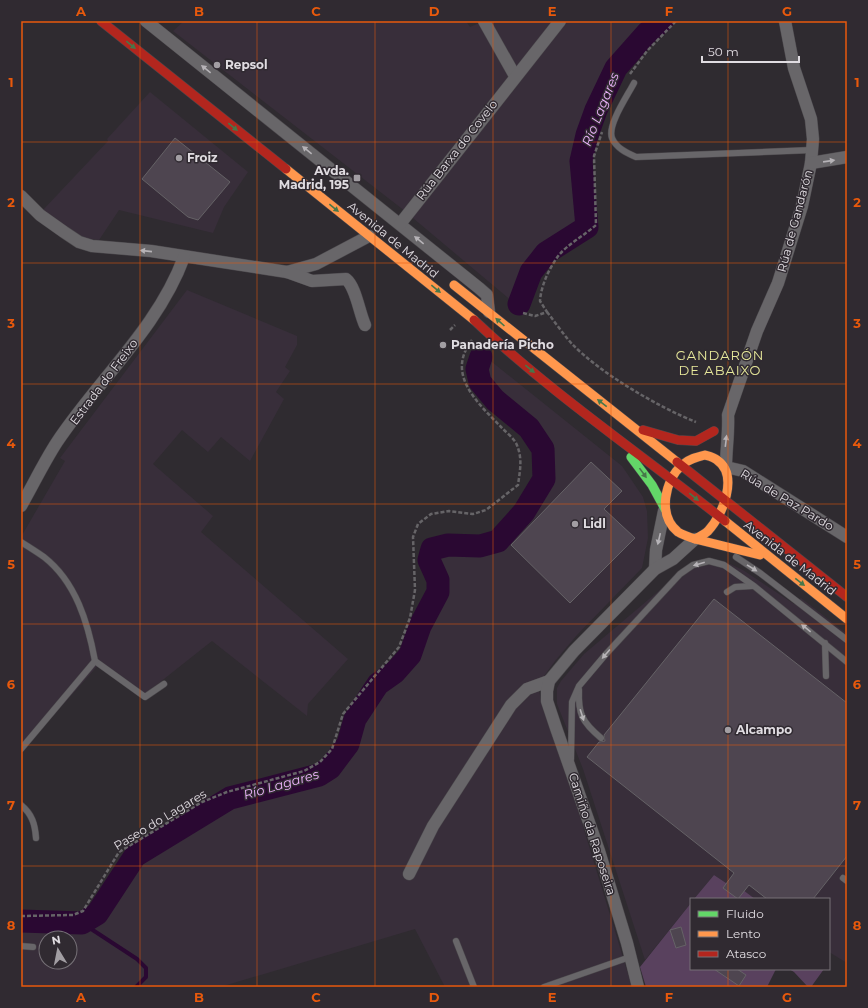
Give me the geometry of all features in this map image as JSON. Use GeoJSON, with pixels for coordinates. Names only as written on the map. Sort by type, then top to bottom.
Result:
{"type":"FeatureCollection","features":[{"type":"Feature","properties":{"kind":"highway","name":"Avenida de Madrid"},"geometry":{"type":"LineString","coordinates":[[101,21],[465,312],[481,329],[620,442],[671,478],[847,619]]}},
{"type":"Feature","properties":{"kind":"highway","name":"Avenida de Madrid"},"geometry":{"type":"LineString","coordinates":[[443,277],[490,312],[510,330],[847,597]]}},
{"type":"Feature","properties":{"kind":"highway"},"geometry":{"type":"LineString","coordinates":[[633,427],[678,440],[696,441],[714,431]]}},
{"type":"Feature","properties":{"kind":"highway"},"geometry":{"type":"LineString","coordinates":[[678,440],[699,453],[713,456],[727,472],[739,501],[754,522]]}},
{"type":"Feature","properties":{"kind":"highway"},"geometry":{"type":"LineString","coordinates":[[620,442],[652,485],[676,531],[695,539],[770,558]]}},
{"type":"Feature","properties":{"kind":"highway"},"geometry":{"type":"LineString","coordinates":[[665,508],[666,488],[671,478],[681,465],[699,453]]}},
{"type":"Feature","properties":{"kind":"highway"},"geometry":{"type":"LineString","coordinates":[[695,539],[708,530],[717,516],[725,499],[727,472]]}},
{"type":"Feature","properties":{"kind":"street"},"geometry":{"type":"LineString","coordinates":[[146,21],[400,224],[486,296],[490,312]]}},
{"type":"Feature","properties":{"kind":"street"},"geometry":{"type":"LineString","coordinates":[[484,21],[515,76]]}},
{"type":"Feature","properties":{"kind":"street","name":"Rúa Barxa do Covelo"},"geometry":{"type":"LineString","coordinates":[[400,224],[515,76],[560,21]]}},
{"type":"Feature","properties":{"kind":"street","name":"Rúa de Gandarón"},"geometry":{"type":"LineString","coordinates":[[727,472],[726,443],[728,415],[757,331],[781,276],[802,206],[811,163],[811,119],[794,68],[785,21]]}},
{"type":"Feature","properties":{"kind":"street"},"geometry":{"type":"LineString","coordinates":[[811,163],[847,157]]}},
{"type":"Feature","properties":{"kind":"street"},"geometry":{"type":"LineString","coordinates":[[21,196],[40,215],[78,242],[92,246],[151,251],[287,272],[312,281],[346,279],[352,284],[365,325]]}},
{"type":"Feature","properties":{"kind":"street"},"geometry":{"type":"LineString","coordinates":[[287,272],[316,264],[369,236]]}},
{"type":"Feature","properties":{"kind":"street","name":"Estrada do Freixo"},"geometry":{"type":"LineString","coordinates":[[21,506],[57,442],[156,313],[176,278],[184,257]]}},
{"type":"Feature","properties":{"kind":"street","name":"Rúa de Gandarón"},"geometry":{"type":"LineString","coordinates":[[699,453],[714,431],[728,415]]}},
{"type":"Feature","properties":{"kind":"street","name":"Rúa de Paz Pardo"},"geometry":{"type":"LineString","coordinates":[[727,472],[743,471],[847,537]]}},
{"type":"Feature","properties":{"kind":"street"},"geometry":{"type":"LineString","coordinates":[[655,569],[656,550],[665,508]]}},
{"type":"Feature","properties":{"kind":"street"},"geometry":{"type":"LineString","coordinates":[[409,874],[433,826],[511,705],[527,689],[549,681],[574,651],[655,569],[673,559],[695,539]]}},
{"type":"Feature","properties":{"kind":"street","name":"Camiño da Raposeira"},"geometry":{"type":"LineString","coordinates":[[549,681],[547,691],[548,701],[599,851],[638,987]]}},
{"type":"Feature","properties":{"kind":"lane"},"geometry":{"type":"LineString","coordinates":[[634,83],[612,125],[612,137],[621,149],[636,157],[812,150]]}},
{"type":"Feature","properties":{"kind":"lane"},"geometry":{"type":"LineString","coordinates":[[21,542],[44,557],[56,568],[68,586],[80,607],[89,631],[95,661],[145,697],[164,684]]}},
{"type":"Feature","properties":{"kind":"lane"},"geometry":{"type":"LineString","coordinates":[[720,545],[760,573],[847,640]]}},
{"type":"Feature","properties":{"kind":"lane"},"geometry":{"type":"LineString","coordinates":[[571,768],[572,702],[579,686],[606,654],[680,574],[693,565],[709,561],[724,565],[754,586],[847,662]]}},
{"type":"Feature","properties":{"kind":"lane"},"geometry":{"type":"LineString","coordinates":[[727,592],[735,587],[746,585],[754,586]]}},
{"type":"Feature","properties":{"kind":"lane"},"geometry":{"type":"LineString","coordinates":[[825,643],[826,676]]}},
{"type":"Feature","properties":{"kind":"lane"},"geometry":{"type":"LineString","coordinates":[[21,749],[95,661]]}},
{"type":"Feature","properties":{"kind":"lane"},"geometry":{"type":"LineString","coordinates":[[579,686],[578,701],[586,726],[600,738]]}},
{"type":"Feature","properties":{"kind":"lane"},"geometry":{"type":"LineString","coordinates":[[21,805],[28,810],[36,824],[36,838]]}},
{"type":"Feature","properties":{"kind":"lane"},"geometry":{"type":"LineString","coordinates":[[456,942],[474,987]]}},
{"type":"Feature","properties":{"kind":"lane"},"geometry":{"type":"LineString","coordinates":[[21,946],[33,947]]}},
{"type":"Feature","properties":{"kind":"lane"},"geometry":{"type":"LineString","coordinates":[[544,987],[630,957]]}},
{"type":"Feature","properties":{"kind":"path"},"geometry":{"type":"LineString","coordinates":[[626,79],[647,51],[675,24],[676,21]]}},
{"type":"Feature","properties":{"kind":"path"},"geometry":{"type":"LineString","coordinates":[[602,131],[594,156],[596,225],[559,255],[541,289],[540,301],[571,343],[599,367],[673,413],[714,431]]}},
{"type":"Feature","properties":{"kind":"path"},"geometry":{"type":"LineString","coordinates":[[523,313],[535,316],[547,312]]}},
{"type":"Feature","properties":{"kind":"path","name":"Paseo do Lagares"},"geometry":{"type":"LineString","coordinates":[[21,916],[73,915],[83,911],[119,852],[202,802],[227,792],[304,771],[320,762],[332,749],[343,714],[399,647],[410,618],[415,590],[413,537],[418,524],[431,514],[448,511],[473,514],[486,510],[518,485],[522,460],[516,442],[468,390],[461,369],[465,348],[481,329]]}},
{"type":"Feature","properties":{"kind":"shaded area"},"geometry":{"type":"Polygon","coordinates":[[[184,21],[466,21],[470,27],[484,21],[653,21],[643,29],[611,65],[590,108],[581,133],[575,161],[581,223],[542,249],[526,270],[513,302],[401,208],[173,31],[184,21]]]}},
{"type":"Feature","properties":{"kind":"shaded area"},"geometry":{"type":"Polygon","coordinates":[[[150,92],[248,172],[224,207],[213,233],[119,210],[99,240],[84,238],[75,234],[43,210],[108,141],[107,139],[150,92]]]}},
{"type":"Feature","properties":{"kind":"shaded area"},"geometry":{"type":"Polygon","coordinates":[[[187,290],[297,336],[297,345],[285,367],[290,371],[276,392],[284,399],[250,461],[221,437],[208,452],[182,430],[153,464],[213,516],[201,532],[348,659],[308,704],[307,716],[212,641],[145,694],[101,662],[21,752],[21,537],[65,461],[60,458],[187,290]]]}},
{"type":"Feature","properties":{"kind":"shaded area"},"geometry":{"type":"Polygon","coordinates":[[[487,358],[622,466],[643,497],[647,511],[648,538],[642,568],[577,635],[555,661],[544,676],[539,690],[543,709],[578,810],[632,987],[445,987],[415,929],[220,987],[21,987],[21,927],[83,929],[101,919],[139,860],[232,804],[321,781],[334,772],[353,746],[360,722],[383,688],[399,676],[415,658],[425,628],[444,594],[444,579],[435,560],[437,554],[449,551],[472,552],[468,548],[486,549],[497,542],[522,514],[547,477],[545,442],[533,424],[499,396],[486,380],[483,370],[487,358]]]}},
{"type":"Feature","properties":{"kind":"shaded area"},"geometry":{"type":"Polygon","coordinates":[[[701,559],[710,559],[726,562],[743,570],[794,604],[801,598],[847,634],[847,963],[830,953],[830,898],[754,898],[743,891],[741,893],[714,875],[695,898],[690,898],[690,904],[645,960],[583,769],[557,704],[557,688],[561,681],[584,654],[693,562],[701,559]]]}},
{"type":"Feature","properties":{"kind":"shaded area"},"geometry":{"type":"Polygon","coordinates":[[[714,875],[741,893],[743,890],[754,898],[695,898],[714,875]]]}},
{"type":"Feature","properties":{"kind":"shaded area"},"geometry":{"type":"Polygon","coordinates":[[[690,904],[690,970],[776,970],[767,987],[646,987],[640,967],[690,904]]]}},
{"type":"Feature","properties":{"kind":"shaded area"},"geometry":{"type":"Polygon","coordinates":[[[791,970],[823,970],[811,987],[808,987],[791,970]]]}},
{"type":"Feature","properties":{"kind":"building","name":"Froiz"},"geometry":{"type":"Polygon","coordinates":[[[175,138],[230,182],[198,220],[188,217],[142,179],[175,138]]]}},
{"type":"Feature","properties":{"kind":"building","name":"Lidl"},"geometry":{"type":"Polygon","coordinates":[[[591,462],[622,491],[604,509],[635,538],[570,603],[511,545],[591,462]]]}},
{"type":"Feature","properties":{"kind":"building","name":"Alcampo"},"geometry":{"type":"Polygon","coordinates":[[[714,599],[847,703],[847,856],[814,898],[766,898],[749,885],[739,898],[737,898],[723,888],[734,873],[587,757],[599,742],[605,741],[604,735],[714,599]]]}},
{"type":"Feature","properties":{"kind":"building"},"geometry":{"type":"Polygon","coordinates":[[[681,927],[686,945],[676,948],[670,930],[681,927]]]}},
{"type":"Feature","properties":{"kind":"building"},"geometry":{"type":"Polygon","coordinates":[[[715,970],[738,970],[746,975],[739,986],[715,970]]]}},
{"type":"Feature","properties":{"kind":"waterway","name":"Río Lagares"},"geometry":{"type":"LineString","coordinates":[[519,304],[531,272],[546,253],[587,227],[581,161],[587,135],[596,110],[616,68],[647,33],[662,21]]}},
{"type":"Feature","properties":{"kind":"waterway","name":"Río Lagares"},"geometry":{"type":"LineString","coordinates":[[21,921],[82,923],[97,914],[135,856],[230,798],[319,775],[330,768],[348,744],[355,719],[378,684],[395,672],[410,655],[420,626],[438,592],[438,580],[429,560],[432,549],[448,545],[480,546],[498,541],[524,512],[544,479],[543,449],[529,428],[495,400],[480,382],[477,369],[481,357]]}},
{"type":"Feature","properties":{"kind":"waterway"},"geometry":{"type":"LineString","coordinates":[[82,923],[137,959],[146,968],[146,977],[136,987]]}},
{"type":"Feature","properties":{"kind":"traffic: fast"},"geometry":{"type":"LineString","coordinates":[[631,457],[652,485],[665,509]]}},
{"type":"Feature","properties":{"kind":"traffic: slow"},"geometry":{"type":"LineString","coordinates":[[286,169],[474,320]]}},
{"type":"Feature","properties":{"kind":"traffic: slow"},"geometry":{"type":"LineString","coordinates":[[454,285],[677,462]]}},
{"type":"Feature","properties":{"kind":"traffic: slow"},"geometry":{"type":"LineString","coordinates":[[705,455],[714,458],[724,467],[728,485],[723,505],[714,524],[707,532],[695,539],[678,532],[671,525],[667,516],[666,498],[671,479],[676,471],[690,460],[705,455]]}},
{"type":"Feature","properties":{"kind":"traffic: slow"},"geometry":{"type":"LineString","coordinates":[[725,521],[847,619]]}},
{"type":"Feature","properties":{"kind":"traffic: slow"},"geometry":{"type":"LineString","coordinates":[[695,539],[760,555]]}},
{"type":"Feature","properties":{"kind":"traffic: jam"},"geometry":{"type":"LineString","coordinates":[[101,21],[286,169]]}},
{"type":"Feature","properties":{"kind":"traffic: jam"},"geometry":{"type":"LineString","coordinates":[[474,320],[534,373],[725,521]]}},
{"type":"Feature","properties":{"kind":"traffic: jam"},"geometry":{"type":"LineString","coordinates":[[643,430],[678,440],[696,441],[714,431]]}},
{"type":"Feature","properties":{"kind":"traffic: jam"},"geometry":{"type":"LineString","coordinates":[[677,462],[847,597]]}},
{"type":"Feature","properties":{"kind":"place","name":"Repsol"},"geometry":{"type":"Point","coordinates":[217,65]}},
{"type":"Feature","properties":{"kind":"place","name":"Froiz"},"geometry":{"type":"Point","coordinates":[179,158]}},
{"type":"Feature","properties":{"kind":"place","name":"Avda. Madrid, 195"},"geometry":{"type":"Point","coordinates":[357,178]}},
{"type":"Feature","properties":{"kind":"place","name":"Panadería Picho"},"geometry":{"type":"Point","coordinates":[443,345]}},
{"type":"Feature","properties":{"kind":"place","name":"Lidl"},"geometry":{"type":"Point","coordinates":[575,524]}},
{"type":"Feature","properties":{"kind":"place","name":"Alcampo"},"geometry":{"type":"Point","coordinates":[728,730]}},
{"type":"Feature","properties":{"kind":"district","name":"GANDARÓN DE ABAIXO"},"geometry":{"type":"Point","coordinates":[720,362]}}]}
